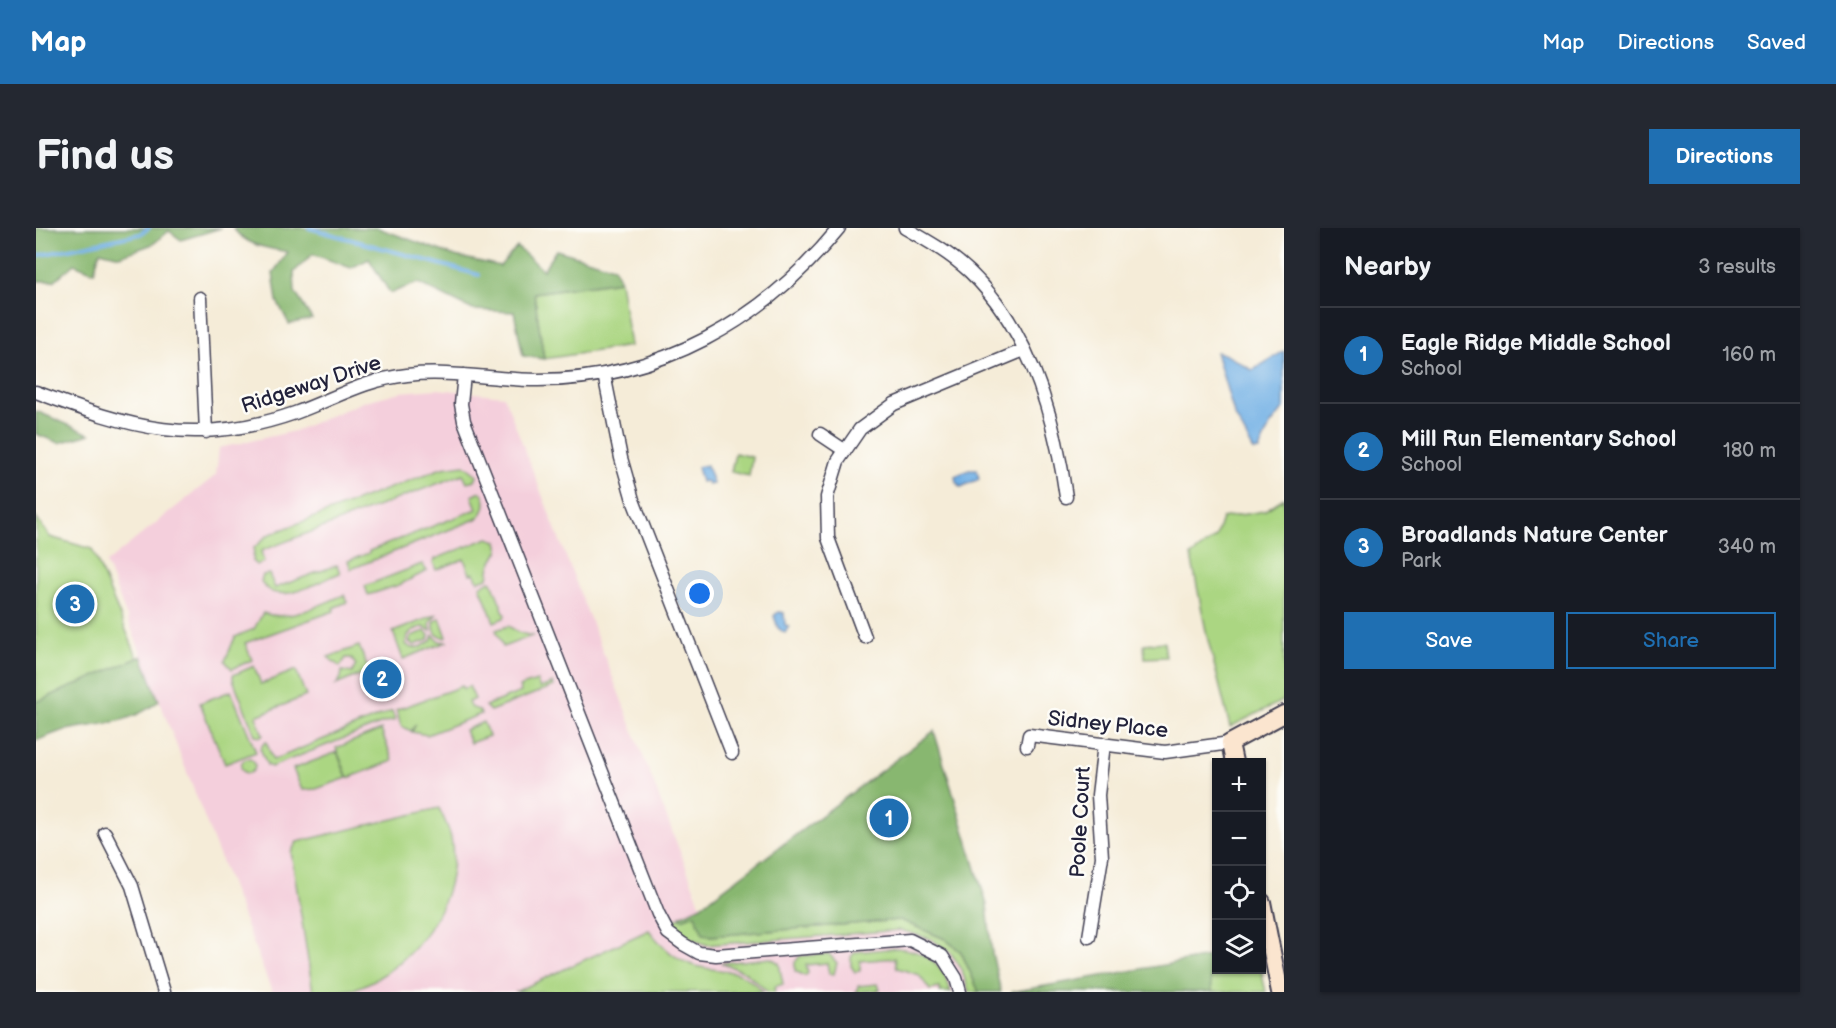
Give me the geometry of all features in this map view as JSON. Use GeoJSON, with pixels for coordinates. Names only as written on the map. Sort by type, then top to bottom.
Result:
{"type":"FeatureCollection","features":[{"type":"Feature","properties":{"kind":"street","name":"Ridgeway Drive"},"geometry":{"type":"LineString","coordinates":[[36,392],[124,424],[152,429],[206,432],[270,422],[346,390],[381,380],[435,373],[538,380],[604,374],[651,362],[687,348],[744,317],[796,277],[839,228]]}},
{"type":"Feature","properties":{"kind":"street"},"geometry":{"type":"LineString","coordinates":[[905,228],[951,256],[985,287],[1002,309],[1024,350],[1056,434],[1066,497]]}},
{"type":"Feature","properties":{"kind":"street"},"geometry":{"type":"LineString","coordinates":[[200,298],[206,432]]}},
{"type":"Feature","properties":{"kind":"street"},"geometry":{"type":"LineString","coordinates":[[865,638],[828,538],[827,496],[844,450],[861,429],[894,404],[1024,350]]}},
{"type":"Feature","properties":{"kind":"street"},"geometry":{"type":"LineString","coordinates":[[604,374],[621,458],[633,500],[732,753]]}},
{"type":"Feature","properties":{"kind":"street"},"geometry":{"type":"LineString","coordinates":[[464,375],[461,404],[464,421],[618,814],[668,933],[699,953],[716,955],[910,940],[942,956],[956,978],[960,992]]}},
{"type":"Feature","properties":{"kind":"street"},"geometry":{"type":"LineString","coordinates":[[820,434],[844,450]]}},
{"type":"Feature","properties":{"kind":"street"},"geometry":{"type":"LineString","coordinates":[[1233,758],[1230,743],[1284,714]]}},
{"type":"Feature","properties":{"kind":"street","name":"Sidney Place"},"geometry":{"type":"LineString","coordinates":[[1028,746],[1029,735],[1165,752],[1230,743]]}},
{"type":"Feature","properties":{"kind":"street","name":"Poole Court"},"geometry":{"type":"LineString","coordinates":[[1089,937],[1102,857],[1098,804],[1104,744]]}},
{"type":"Feature","properties":{"kind":"street"},"geometry":{"type":"LineString","coordinates":[[105,833],[135,895],[164,992]]}},
{"type":"Feature","properties":{"kind":"street"},"geometry":{"type":"LineString","coordinates":[[1266,920],[1280,992]]}},
{"type":"Feature","properties":{"kind":"shaded area"},"geometry":{"type":"Polygon","coordinates":[[[437,389],[504,396],[701,906],[934,731],[987,905],[992,953],[1001,992],[272,992],[106,563],[216,475],[219,448],[295,431],[365,401],[401,392],[437,389]]]}},
{"type":"Feature","properties":{"kind":"green space"},"geometry":{"type":"Polygon","coordinates":[[[36,228],[221,228],[181,240],[169,231],[153,244],[120,256],[100,251],[94,272],[74,264],[54,281],[36,281],[36,228]]]}},
{"type":"Feature","properties":{"kind":"green space"},"geometry":{"type":"Polygon","coordinates":[[[233,228],[378,228],[455,256],[500,266],[517,247],[543,270],[556,250],[614,267],[620,281],[534,293],[544,359],[523,356],[514,312],[473,310],[418,283],[390,293],[369,259],[351,268],[313,254],[294,272],[295,292],[312,319],[289,324],[277,301],[273,273],[288,252],[244,239],[233,228]]]}},
{"type":"Feature","properties":{"kind":"green space"},"geometry":{"type":"Polygon","coordinates":[[[620,281],[630,346],[544,359],[534,293],[620,281]]]}},
{"type":"Feature","properties":{"kind":"green space"},"geometry":{"type":"Polygon","coordinates":[[[36,411],[90,434],[59,443],[36,434],[36,411]]]}},
{"type":"Feature","properties":{"kind":"green space"},"geometry":{"type":"Polygon","coordinates":[[[735,453],[752,457],[749,476],[731,472],[735,453]]]}},
{"type":"Feature","properties":{"kind":"green space"},"geometry":{"type":"Polygon","coordinates":[[[464,465],[477,475],[475,480],[467,482],[463,474],[261,551],[264,562],[256,565],[253,562],[254,548],[268,535],[442,468],[464,465]]]}},
{"type":"Feature","properties":{"kind":"green space"},"geometry":{"type":"Polygon","coordinates":[[[481,492],[485,507],[476,519],[351,569],[348,561],[369,553],[369,551],[477,509],[472,496],[481,492]]]}},
{"type":"Feature","properties":{"kind":"green space"},"geometry":{"type":"Polygon","coordinates":[[[1284,498],[1284,700],[1230,727],[1207,636],[1191,556],[1216,537],[1222,518],[1264,511],[1284,498]]]}},
{"type":"Feature","properties":{"kind":"green space"},"geometry":{"type":"Polygon","coordinates":[[[36,518],[50,537],[92,549],[138,659],[36,705],[36,518]]]}},
{"type":"Feature","properties":{"kind":"green space"},"geometry":{"type":"Polygon","coordinates":[[[488,538],[497,541],[499,550],[490,565],[488,578],[478,581],[474,573],[470,574],[464,559],[436,570],[433,562],[435,559],[488,538]]]}},
{"type":"Feature","properties":{"kind":"green space"},"geometry":{"type":"Polygon","coordinates":[[[422,564],[427,571],[399,585],[368,595],[365,586],[422,564]]]}},
{"type":"Feature","properties":{"kind":"green space"},"geometry":{"type":"Polygon","coordinates":[[[337,565],[340,573],[298,591],[276,593],[268,589],[261,581],[263,575],[269,574],[275,588],[337,565]]]}},
{"type":"Feature","properties":{"kind":"green space"},"geometry":{"type":"Polygon","coordinates":[[[490,581],[505,615],[504,618],[494,622],[480,586],[490,581]]]}},
{"type":"Feature","properties":{"kind":"green space"},"geometry":{"type":"Polygon","coordinates":[[[344,595],[347,602],[333,608],[334,611],[245,643],[252,660],[232,669],[225,661],[235,637],[254,629],[263,613],[284,616],[294,614],[344,595]]]}},
{"type":"Feature","properties":{"kind":"green space"},"geometry":{"type":"Polygon","coordinates":[[[436,615],[430,623],[431,631],[423,627],[413,630],[408,634],[406,644],[411,648],[421,647],[431,641],[433,635],[439,641],[446,642],[403,659],[393,632],[436,615]]]}},
{"type":"Feature","properties":{"kind":"green space"},"geometry":{"type":"Polygon","coordinates":[[[440,618],[447,637],[445,638],[437,635],[434,629],[434,622],[440,618]]]}},
{"type":"Feature","properties":{"kind":"green space"},"geometry":{"type":"Polygon","coordinates":[[[508,626],[520,633],[532,636],[503,647],[496,630],[508,626]]]}},
{"type":"Feature","properties":{"kind":"green space"},"geometry":{"type":"Polygon","coordinates":[[[425,631],[429,635],[428,640],[414,645],[409,642],[411,636],[425,631]]]}},
{"type":"Feature","properties":{"kind":"green space"},"geometry":{"type":"Polygon","coordinates":[[[1164,642],[1166,657],[1145,658],[1144,644],[1164,642]]]}},
{"type":"Feature","properties":{"kind":"green space"},"geometry":{"type":"Polygon","coordinates":[[[359,646],[369,671],[336,685],[341,678],[342,671],[352,673],[356,665],[351,658],[346,658],[340,667],[328,657],[359,646]]]}},
{"type":"Feature","properties":{"kind":"green space"},"geometry":{"type":"Polygon","coordinates":[[[142,656],[159,701],[126,719],[63,731],[36,741],[36,702],[142,656]]]}},
{"type":"Feature","properties":{"kind":"green space"},"geometry":{"type":"Polygon","coordinates":[[[254,666],[261,684],[296,670],[306,696],[256,716],[263,735],[259,737],[255,735],[233,679],[233,675],[254,666]]]}},
{"type":"Feature","properties":{"kind":"green space"},"geometry":{"type":"Polygon","coordinates":[[[537,681],[540,688],[553,683],[554,686],[490,711],[485,706],[521,692],[519,687],[537,681]]]}},
{"type":"Feature","properties":{"kind":"green space"},"geometry":{"type":"Polygon","coordinates":[[[462,686],[463,689],[469,686],[475,699],[468,702],[470,707],[479,710],[481,714],[427,735],[412,732],[416,724],[411,731],[401,726],[396,710],[462,686]]]}},
{"type":"Feature","properties":{"kind":"green space"},"geometry":{"type":"Polygon","coordinates":[[[231,691],[256,752],[225,764],[200,703],[231,691]]]}},
{"type":"Feature","properties":{"kind":"green space"},"geometry":{"type":"Polygon","coordinates":[[[392,711],[395,720],[271,767],[267,765],[260,748],[266,741],[273,760],[392,711]]]}},
{"type":"Feature","properties":{"kind":"green space"},"geometry":{"type":"Polygon","coordinates":[[[483,722],[489,736],[470,743],[465,730],[483,722]]]}},
{"type":"Feature","properties":{"kind":"green space"},"geometry":{"type":"Polygon","coordinates":[[[381,730],[393,761],[348,778],[336,748],[381,730]]]}},
{"type":"Feature","properties":{"kind":"green space"},"geometry":{"type":"Polygon","coordinates":[[[934,731],[987,905],[992,953],[1001,992],[979,992],[961,952],[945,939],[900,920],[711,936],[703,934],[695,914],[682,919],[680,916],[701,906],[934,731]]]}},
{"type":"Feature","properties":{"kind":"green space"},"geometry":{"type":"Polygon","coordinates":[[[337,752],[347,778],[316,789],[302,790],[293,769],[337,752]]]}},
{"type":"Feature","properties":{"kind":"green space"},"geometry":{"type":"Polygon","coordinates":[[[245,759],[251,759],[255,766],[251,773],[245,773],[241,769],[241,763],[245,759]]]}},
{"type":"Feature","properties":{"kind":"green space"},"geometry":{"type":"Polygon","coordinates":[[[439,808],[450,834],[453,862],[449,885],[441,908],[428,930],[395,966],[375,980],[354,989],[313,992],[291,852],[297,842],[439,808]]]}},
{"type":"Feature","properties":{"kind":"green space"},"geometry":{"type":"Polygon","coordinates":[[[695,913],[703,933],[711,936],[900,920],[945,939],[961,952],[979,992],[969,992],[961,968],[950,952],[931,939],[900,930],[707,945],[686,937],[669,921],[695,913]]]}},
{"type":"Feature","properties":{"kind":"green space"},"geometry":{"type":"Polygon","coordinates":[[[649,930],[664,947],[682,961],[739,974],[763,992],[515,992],[649,930]]]}},
{"type":"Feature","properties":{"kind":"green space"},"geometry":{"type":"Polygon","coordinates":[[[897,948],[916,952],[932,961],[944,974],[951,992],[940,992],[939,988],[930,990],[919,975],[897,968],[895,958],[860,961],[860,971],[855,972],[851,966],[851,957],[855,952],[897,948]]]}},
{"type":"Feature","properties":{"kind":"green space"},"geometry":{"type":"Polygon","coordinates":[[[829,954],[837,963],[834,974],[829,974],[827,963],[806,965],[808,973],[805,976],[795,971],[795,962],[800,956],[829,954]]]}},
{"type":"Feature","properties":{"kind":"green space"},"geometry":{"type":"Polygon","coordinates":[[[1209,957],[1212,957],[1212,974],[1262,974],[1266,992],[1212,992],[1209,957]]]}},
{"type":"Feature","properties":{"kind":"green space"},"geometry":{"type":"Polygon","coordinates":[[[1209,957],[1212,992],[1011,992],[1209,957]]]}},
{"type":"Feature","properties":{"kind":"green space"},"geometry":{"type":"Polygon","coordinates":[[[771,958],[779,963],[783,984],[774,987],[775,992],[768,992],[745,972],[721,963],[771,958]]]}},
{"type":"Feature","properties":{"kind":"green space"},"geometry":{"type":"Polygon","coordinates":[[[878,984],[880,990],[856,992],[858,986],[878,984]]]}},
{"type":"Feature","properties":{"kind":"water"},"geometry":{"type":"Polygon","coordinates":[[[1284,351],[1284,408],[1270,426],[1259,450],[1254,451],[1234,414],[1216,352],[1253,370],[1284,351]]]}},
{"type":"Feature","properties":{"kind":"water"},"geometry":{"type":"Polygon","coordinates":[[[707,465],[713,484],[708,485],[707,481],[701,482],[697,467],[707,465]]]}},
{"type":"Feature","properties":{"kind":"water"},"geometry":{"type":"Polygon","coordinates":[[[969,470],[977,470],[979,479],[961,487],[956,482],[955,476],[969,470]]]}},
{"type":"Feature","properties":{"kind":"water"},"geometry":{"type":"Polygon","coordinates":[[[778,612],[784,613],[785,625],[789,626],[785,633],[778,628],[774,616],[778,612]]]}},
{"type":"Feature","properties":{"kind":"waterway"},"geometry":{"type":"LineString","coordinates":[[36,256],[140,234],[149,228]]}},
{"type":"Feature","properties":{"kind":"waterway"},"geometry":{"type":"LineString","coordinates":[[309,228],[479,275]]}},
{"type":"Feature","properties":{"kind":"place","name":"Broadlands Nature Center"},"geometry":{"type":"Point","coordinates":[75,604]}},
{"type":"Feature","properties":{"kind":"place","name":"Mill Run Elementary School"},"geometry":{"type":"Point","coordinates":[382,679]}},
{"type":"Feature","properties":{"kind":"place","name":"Eagle Ridge Middle School"},"geometry":{"type":"Point","coordinates":[889,818]}}]}
